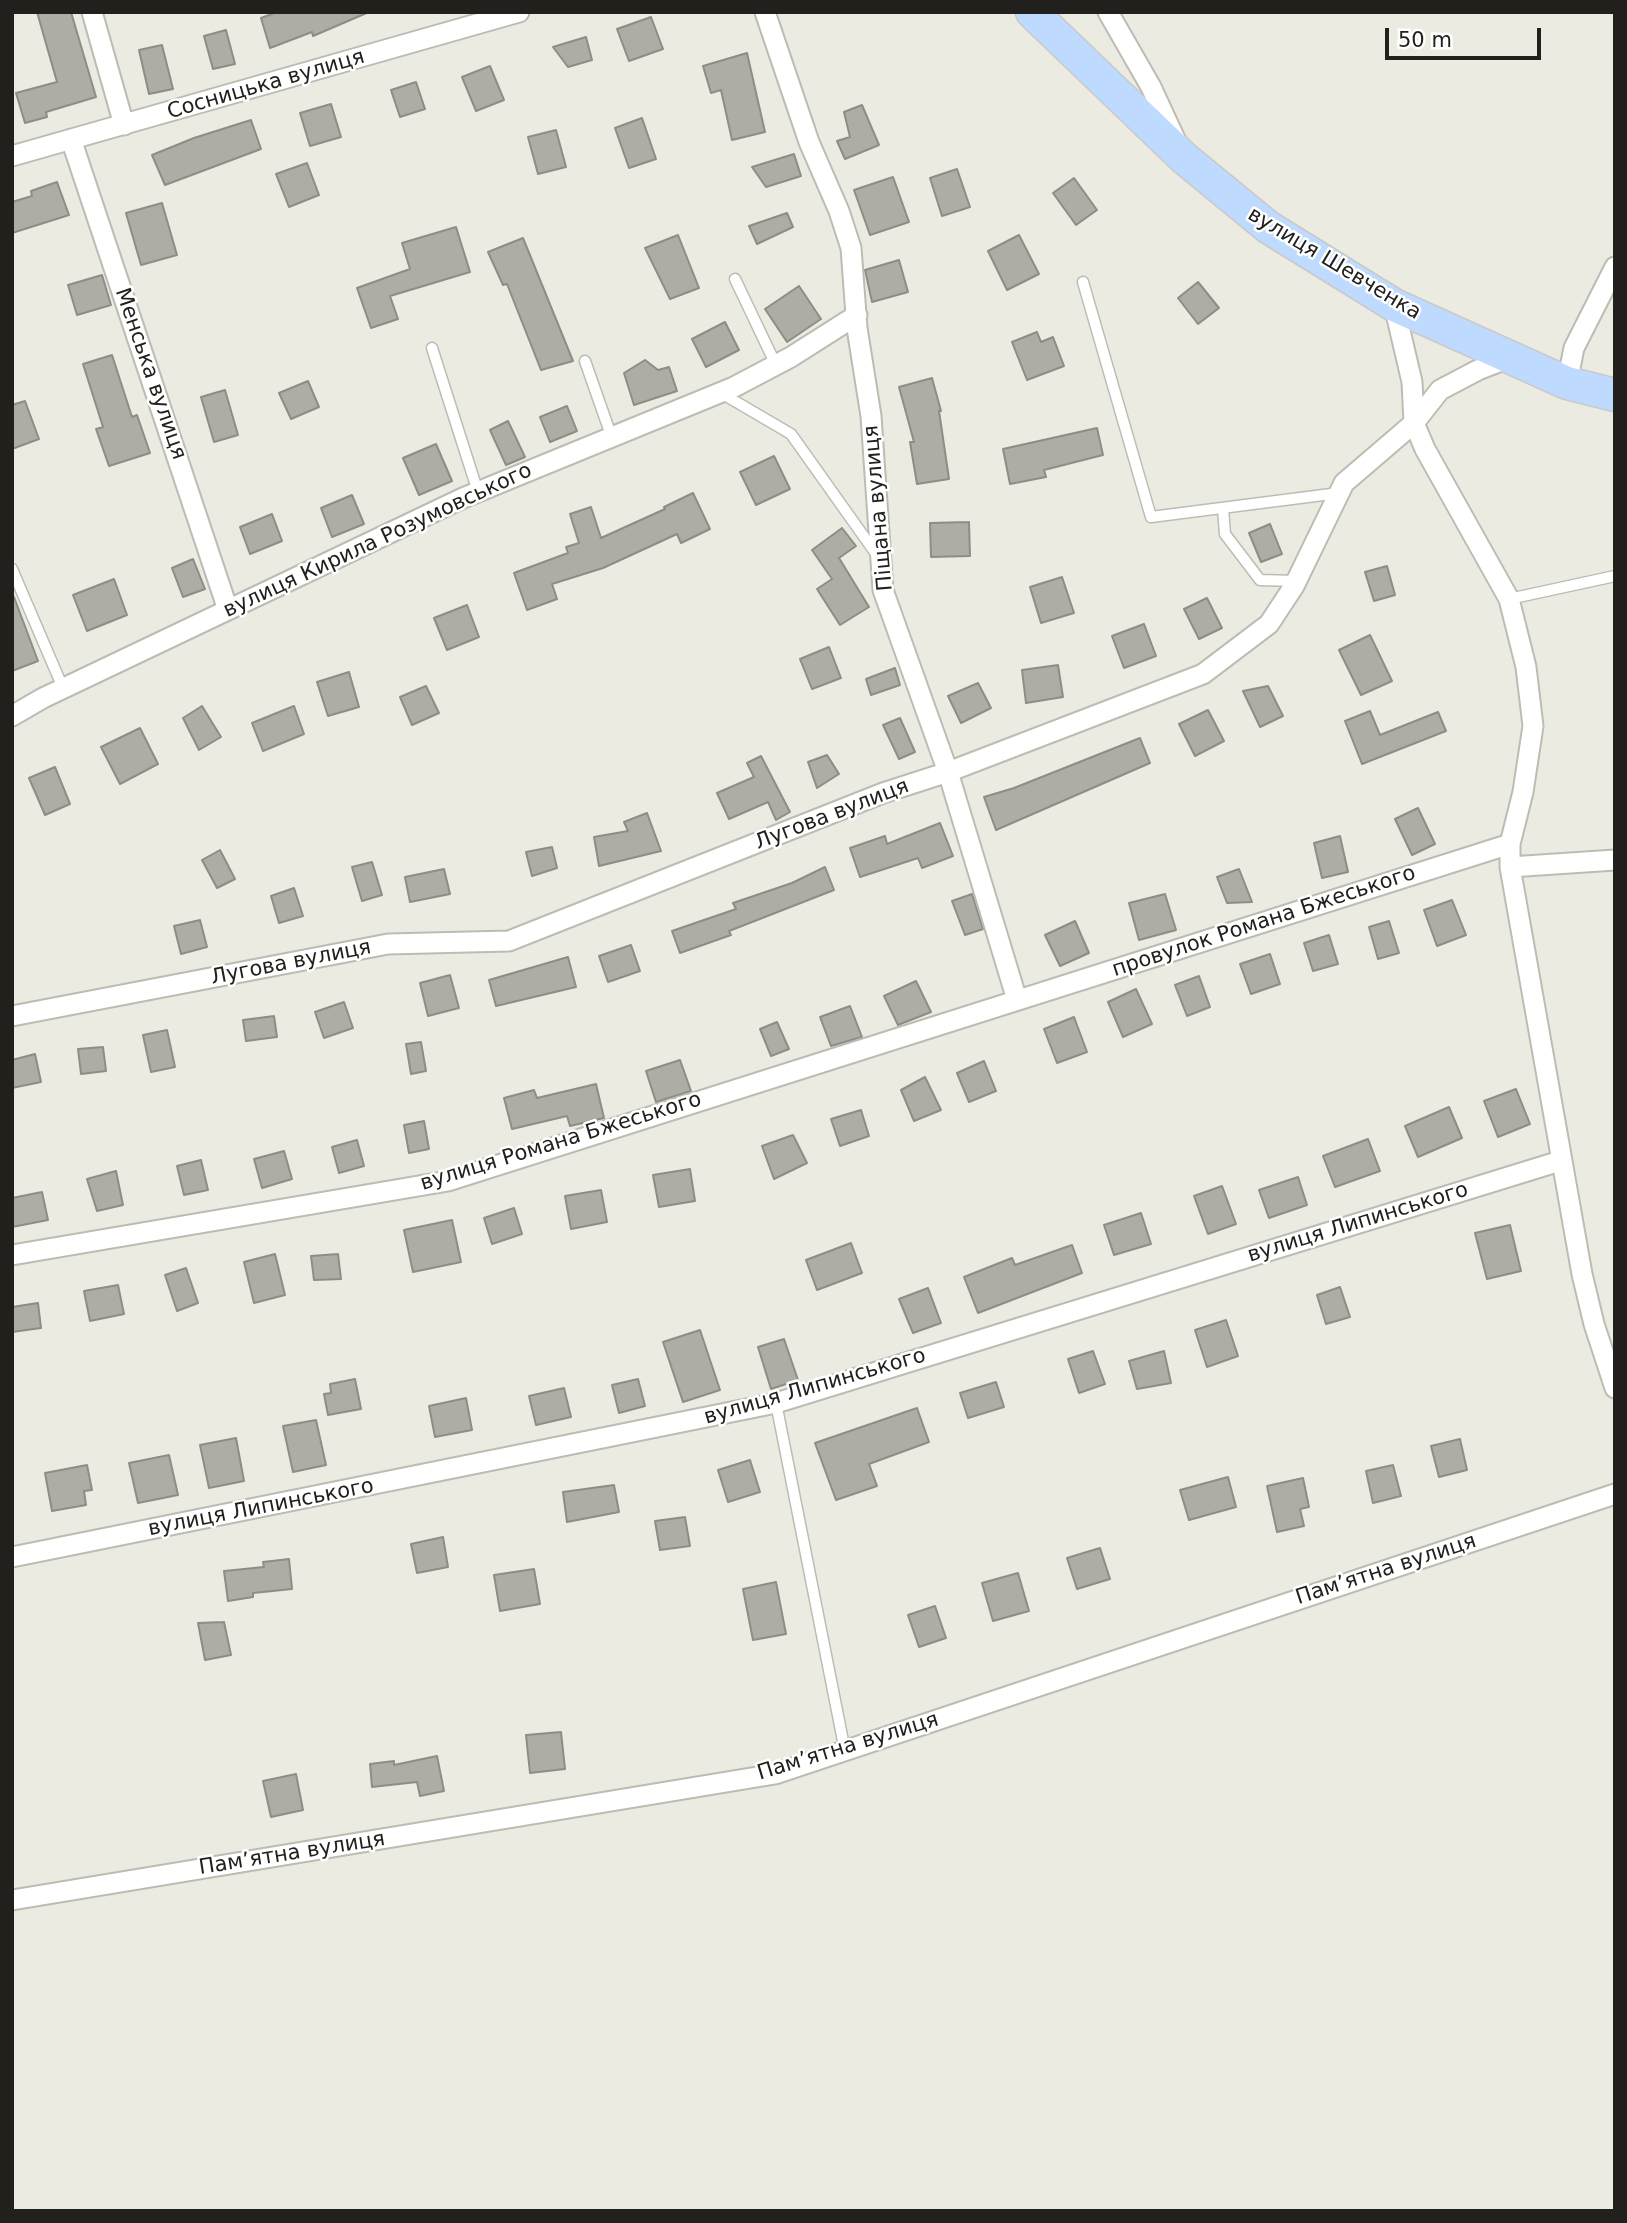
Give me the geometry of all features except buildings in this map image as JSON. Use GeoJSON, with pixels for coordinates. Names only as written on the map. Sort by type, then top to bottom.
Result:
{"type":"FeatureCollection","features":[{"type":"Feature","properties":{"kind":"main road","name":"вулиця Шевченка"},"geometry":{"type":"LineString","coordinates":[[1032,12],[1184,158],[1268,228],[1394,305],[1567,383],[1615,395]]}},
{"type":"Feature","properties":{"kind":"street"},"geometry":{"type":"LineString","coordinates":[[92,12],[124,125]]}},
{"type":"Feature","properties":{"kind":"street","name":"Сосницька вулиця"},"geometry":{"type":"LineString","coordinates":[[12,156],[519,12]]}},
{"type":"Feature","properties":{"kind":"street","name":"Піщана вулиця"},"geometry":{"type":"LineString","coordinates":[[765,12],[809,142],[851,248],[857,315],[872,416],[883,590],[948,772],[1017,1000]]}},
{"type":"Feature","properties":{"kind":"street"},"geometry":{"type":"LineString","coordinates":[[1108,12],[1151,87],[1184,158]]}},
{"type":"Feature","properties":{"kind":"street","name":"Менська вулиця"},"geometry":{"type":"LineString","coordinates":[[71,139],[228,610]]}},
{"type":"Feature","properties":{"kind":"street"},"geometry":{"type":"LineString","coordinates":[[1567,383],[1574,348],[1615,267]]}},
{"type":"Feature","properties":{"kind":"street"},"geometry":{"type":"LineString","coordinates":[[1394,305],[1412,382],[1415,423],[1425,449],[1510,599],[1526,667],[1533,726],[1523,792],[1510,844],[1510,867],[1560,1161],[1594,1324],[1615,1388]]}},
{"type":"Feature","properties":{"kind":"street","name":"вулиця Кирила Розумовського"},"geometry":{"type":"LineString","coordinates":[[12,716],[64,688],[478,492],[720,393],[776,365],[857,315]]}},
{"type":"Feature","properties":{"kind":"street","name":"Лугова вулиця"},"geometry":{"type":"LineString","coordinates":[[12,1016],[388,944],[509,941],[884,793],[948,772],[1203,674],[1269,624],[1297,581],[1344,483],[1415,423],[1440,390],[1478,370],[1509,358]]}},
{"type":"Feature","properties":{"kind":"street","name":"провулок Романа Бжеського"},"geometry":{"type":"LineString","coordinates":[[1017,1000],[1510,844]]}},
{"type":"Feature","properties":{"kind":"street"},"geometry":{"type":"LineString","coordinates":[[1510,867],[1615,860]]}},
{"type":"Feature","properties":{"kind":"street","name":"вулиця Романа Бжеського"},"geometry":{"type":"LineString","coordinates":[[12,1255],[448,1181],[1017,1000]]}},
{"type":"Feature","properties":{"kind":"street","name":"вулиця Липинського"},"geometry":{"type":"LineString","coordinates":[[12,1557],[776,1403],[1560,1161]]}},
{"type":"Feature","properties":{"kind":"street","name":"Памʼятна вулиця"},"geometry":{"type":"LineString","coordinates":[[12,1900],[775,1774],[1615,1494]]}},
{"type":"Feature","properties":{"kind":"lane"},"geometry":{"type":"LineString","coordinates":[[735,279],[776,365]]}},
{"type":"Feature","properties":{"kind":"lane"},"geometry":{"type":"LineString","coordinates":[[1083,282],[1151,517],[1339,493]]}},
{"type":"Feature","properties":{"kind":"lane"},"geometry":{"type":"LineString","coordinates":[[432,348],[478,492]]}},
{"type":"Feature","properties":{"kind":"lane"},"geometry":{"type":"LineString","coordinates":[[584,361],[612,439]]}},
{"type":"Feature","properties":{"kind":"lane"},"geometry":{"type":"LineString","coordinates":[[720,393],[791,434],[881,560]]}},
{"type":"Feature","properties":{"kind":"lane"},"geometry":{"type":"LineString","coordinates":[[1223,508],[1225,534],[1259,580],[1297,581]]}},
{"type":"Feature","properties":{"kind":"lane"},"geometry":{"type":"LineString","coordinates":[[12,569],[64,688]]}},
{"type":"Feature","properties":{"kind":"lane"},"geometry":{"type":"LineString","coordinates":[[1510,599],[1615,576]]}},
{"type":"Feature","properties":{"kind":"lane"},"geometry":{"type":"LineString","coordinates":[[776,1403],[845,1751]]}}]}
